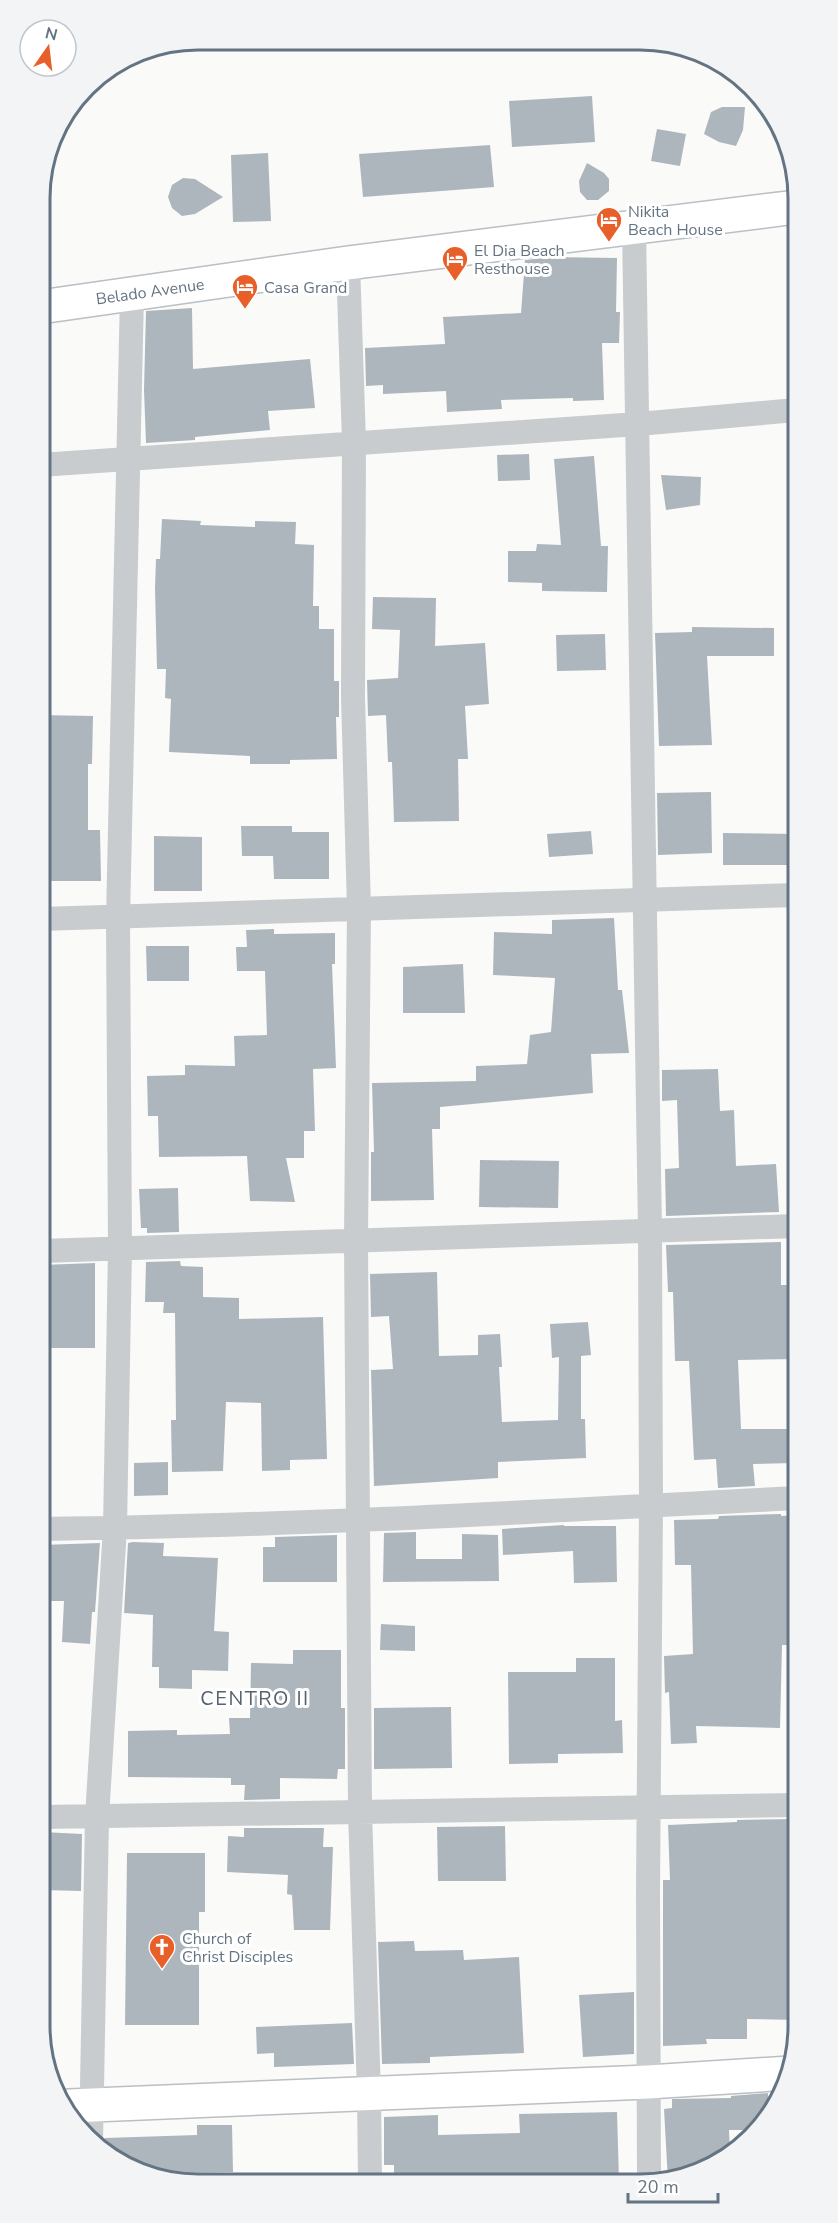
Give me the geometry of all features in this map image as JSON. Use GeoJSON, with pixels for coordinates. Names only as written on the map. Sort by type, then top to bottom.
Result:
{"type":"FeatureCollection","features":[{"type":"Feature","properties":{"kind":"street","name":"Belado Avenue"},"geometry":{"type":"LineString","coordinates":[[50,306],[348,263],[788,208]]}},
{"type":"Feature","properties":{"kind":"street"},"geometry":{"type":"LineString","coordinates":[[634,227],[650,1231],[649,2173]]}},
{"type":"Feature","properties":{"kind":"street"},"geometry":{"type":"LineString","coordinates":[[348,263],[354,442],[353,697],[359,908],[356,1241],[360,1811],[370,2174]]}},
{"type":"Feature","properties":{"kind":"street"},"geometry":{"type":"LineString","coordinates":[[85,2121],[80,2106],[115,1528],[120,1249],[118,918],[132,294]]}},
{"type":"Feature","properties":{"kind":"street"},"geometry":{"type":"LineString","coordinates":[[50,464],[638,424],[788,411]]}},
{"type":"Feature","properties":{"kind":"street"},"geometry":{"type":"LineString","coordinates":[[50,919],[788,895]]}},
{"type":"Feature","properties":{"kind":"street"},"geometry":{"type":"LineString","coordinates":[[50,1251],[788,1226]]}},
{"type":"Feature","properties":{"kind":"street"},"geometry":{"type":"LineString","coordinates":[[50,1529],[358,1519],[788,1498]]}},
{"type":"Feature","properties":{"kind":"street"},"geometry":{"type":"LineString","coordinates":[[50,1816],[788,1805]]}},
{"type":"Feature","properties":{"kind":"street"},"geometry":{"type":"LineString","coordinates":[[80,2106],[648,2082],[781,2074]]}},
{"type":"Feature","properties":{"kind":"building"},"geometry":{"type":"Polygon","coordinates":[[[592,96],[595,142],[512,147],[509,101],[592,96]]]}},
{"type":"Feature","properties":{"kind":"building"},"geometry":{"type":"Polygon","coordinates":[[[722,107],[745,107],[743,130],[736,146],[719,142],[704,134],[711,112],[722,107]]]}},
{"type":"Feature","properties":{"kind":"building"},"geometry":{"type":"Polygon","coordinates":[[[657,129],[686,134],[680,166],[651,161],[657,129]]]}},
{"type":"Feature","properties":{"kind":"building"},"geometry":{"type":"Polygon","coordinates":[[[490,145],[494,187],[363,197],[359,154],[490,145]]]}},
{"type":"Feature","properties":{"kind":"building"},"geometry":{"type":"Polygon","coordinates":[[[268,153],[271,221],[233,222],[231,155],[268,153]]]}},
{"type":"Feature","properties":{"kind":"building"},"geometry":{"type":"Polygon","coordinates":[[[587,163],[604,173],[609,179],[609,191],[598,200],[587,200],[580,192],[579,181],[587,163]]]}},
{"type":"Feature","properties":{"kind":"building"},"geometry":{"type":"Polygon","coordinates":[[[183,178],[195,179],[223,197],[195,214],[182,216],[172,208],[168,197],[172,185],[183,178]]]}},
{"type":"Feature","properties":{"kind":"building"},"geometry":{"type":"Polygon","coordinates":[[[551,257],[617,258],[616,312],[620,312],[619,343],[602,343],[604,400],[573,401],[573,398],[501,400],[502,409],[447,412],[446,391],[383,394],[383,385],[366,386],[365,348],[445,344],[443,317],[521,313],[525,260],[551,257]]]}},
{"type":"Feature","properties":{"kind":"building"},"geometry":{"type":"Polygon","coordinates":[[[192,308],[193,369],[310,359],[315,408],[268,411],[270,430],[195,437],[195,440],[146,443],[144,390],[146,311],[192,308]]]}},
{"type":"Feature","properties":{"kind":"building"},"geometry":{"type":"Polygon","coordinates":[[[529,454],[530,480],[498,481],[497,455],[529,454]]]}},
{"type":"Feature","properties":{"kind":"building"},"geometry":{"type":"Polygon","coordinates":[[[594,456],[601,546],[608,546],[607,592],[542,591],[542,583],[508,582],[508,551],[536,551],[537,544],[561,545],[554,459],[594,456]]]}},
{"type":"Feature","properties":{"kind":"building"},"geometry":{"type":"Polygon","coordinates":[[[661,475],[701,477],[700,505],[666,510],[661,475]]]}},
{"type":"Feature","properties":{"kind":"building"},"geometry":{"type":"Polygon","coordinates":[[[162,519],[201,521],[200,525],[255,527],[255,521],[296,522],[295,544],[314,545],[313,606],[319,606],[319,629],[334,629],[334,681],[339,681],[339,717],[336,717],[337,759],[290,760],[290,764],[250,764],[250,756],[169,752],[171,699],[165,698],[166,669],[157,669],[155,588],[156,559],[160,559],[162,519]]]}},
{"type":"Feature","properties":{"kind":"building"},"geometry":{"type":"Polygon","coordinates":[[[373,597],[436,598],[435,646],[485,643],[489,704],[465,706],[468,759],[458,759],[459,821],[394,822],[392,762],[388,762],[386,715],[368,716],[367,680],[398,678],[400,630],[372,629],[373,597]]]}},
{"type":"Feature","properties":{"kind":"building"},"geometry":{"type":"Polygon","coordinates":[[[692,627],[774,628],[774,656],[707,656],[712,745],[659,746],[655,633],[692,632],[692,627]]]}},
{"type":"Feature","properties":{"kind":"building"},"geometry":{"type":"Polygon","coordinates":[[[605,634],[606,670],[557,671],[556,635],[605,634]]]}},
{"type":"Feature","properties":{"kind":"building"},"geometry":{"type":"Polygon","coordinates":[[[50,715],[93,716],[92,764],[88,764],[88,830],[100,830],[101,881],[50,881],[50,715]]]}},
{"type":"Feature","properties":{"kind":"building"},"geometry":{"type":"Polygon","coordinates":[[[711,792],[712,853],[658,855],[657,793],[711,792]]]}},
{"type":"Feature","properties":{"kind":"building"},"geometry":{"type":"Polygon","coordinates":[[[241,826],[292,826],[292,832],[329,832],[329,879],[274,879],[273,856],[242,856],[241,826]]]}},
{"type":"Feature","properties":{"kind":"building"},"geometry":{"type":"Polygon","coordinates":[[[591,831],[593,854],[549,857],[547,834],[591,831]]]}},
{"type":"Feature","properties":{"kind":"building"},"geometry":{"type":"Polygon","coordinates":[[[723,833],[788,834],[788,865],[723,865],[723,833]]]}},
{"type":"Feature","properties":{"kind":"building"},"geometry":{"type":"Polygon","coordinates":[[[154,836],[202,837],[202,891],[154,891],[154,836]]]}},
{"type":"Feature","properties":{"kind":"building"},"geometry":{"type":"Polygon","coordinates":[[[614,918],[618,990],[622,990],[629,1053],[591,1054],[593,1093],[440,1107],[440,1129],[432,1129],[434,1200],[371,1201],[371,1152],[374,1152],[372,1083],[476,1081],[476,1066],[527,1064],[530,1035],[551,1032],[555,978],[493,975],[494,932],[552,934],[552,920],[614,918]]]}},
{"type":"Feature","properties":{"kind":"building"},"geometry":{"type":"Polygon","coordinates":[[[274,929],[274,934],[335,933],[335,964],[332,964],[336,1068],[313,1069],[315,1131],[304,1131],[304,1158],[286,1158],[295,1202],[250,1201],[247,1156],[159,1157],[158,1116],[148,1116],[147,1076],[185,1075],[185,1065],[235,1066],[234,1036],[267,1035],[265,971],[237,971],[236,947],[247,947],[246,930],[274,929]]]}},
{"type":"Feature","properties":{"kind":"building"},"geometry":{"type":"Polygon","coordinates":[[[146,946],[189,946],[189,981],[147,981],[146,946]]]}},
{"type":"Feature","properties":{"kind":"building"},"geometry":{"type":"Polygon","coordinates":[[[463,964],[465,1013],[403,1013],[403,967],[463,964]]]}},
{"type":"Feature","properties":{"kind":"building"},"geometry":{"type":"Polygon","coordinates":[[[718,1069],[720,1111],[734,1110],[736,1166],[776,1164],[779,1212],[666,1216],[665,1169],[679,1168],[677,1100],[662,1101],[662,1070],[718,1069]]]}},
{"type":"Feature","properties":{"kind":"building"},"geometry":{"type":"Polygon","coordinates":[[[480,1160],[559,1161],[558,1208],[479,1207],[480,1160]]]}},
{"type":"Feature","properties":{"kind":"building"},"geometry":{"type":"Polygon","coordinates":[[[178,1188],[179,1232],[147,1233],[147,1228],[141,1228],[139,1189],[178,1188]]]}},
{"type":"Feature","properties":{"kind":"building"},"geometry":{"type":"Polygon","coordinates":[[[781,1242],[781,1285],[788,1285],[788,1359],[738,1360],[741,1429],[788,1429],[788,1463],[753,1464],[755,1486],[718,1488],[716,1459],[694,1460],[689,1361],[675,1361],[673,1292],[668,1292],[666,1245],[781,1242]]]}},
{"type":"Feature","properties":{"kind":"building"},"geometry":{"type":"Polygon","coordinates":[[[180,1261],[181,1266],[203,1267],[203,1297],[239,1298],[239,1319],[323,1317],[327,1459],[290,1460],[290,1470],[262,1471],[261,1403],[226,1402],[223,1471],[172,1472],[171,1420],[176,1420],[175,1313],[163,1313],[164,1302],[145,1302],[146,1262],[180,1261]]]}},
{"type":"Feature","properties":{"kind":"building"},"geometry":{"type":"Polygon","coordinates":[[[95,1263],[95,1348],[50,1348],[50,1265],[95,1263]]]}},
{"type":"Feature","properties":{"kind":"building"},"geometry":{"type":"Polygon","coordinates":[[[437,1272],[439,1356],[478,1355],[478,1335],[500,1334],[502,1422],[558,1420],[559,1357],[552,1358],[550,1324],[588,1322],[591,1355],[581,1356],[581,1419],[585,1419],[586,1458],[498,1462],[498,1478],[374,1486],[371,1370],[393,1369],[389,1316],[371,1317],[370,1274],[437,1272]]]}},
{"type":"Feature","properties":{"kind":"building"},"geometry":{"type":"Polygon","coordinates":[[[168,1462],[168,1495],[134,1496],[134,1463],[168,1462]]]}},
{"type":"Feature","properties":{"kind":"building"},"geometry":{"type":"Polygon","coordinates":[[[719,1516],[788,1516],[788,1641],[787,1645],[782,1645],[780,1728],[696,1726],[697,1743],[671,1744],[669,1692],[665,1693],[664,1656],[693,1654],[691,1565],[675,1565],[674,1520],[718,1519],[719,1516]]]}},
{"type":"Feature","properties":{"kind":"building"},"geometry":{"type":"Polygon","coordinates":[[[564,1525],[616,1526],[617,1582],[574,1583],[573,1551],[503,1555],[502,1529],[564,1525]]]}},
{"type":"Feature","properties":{"kind":"building"},"geometry":{"type":"Polygon","coordinates":[[[416,1532],[416,1559],[462,1559],[462,1534],[498,1535],[499,1581],[383,1582],[384,1533],[416,1532]]]}},
{"type":"Feature","properties":{"kind":"building"},"geometry":{"type":"Polygon","coordinates":[[[337,1535],[337,1582],[263,1582],[263,1547],[275,1547],[275,1537],[337,1535]]]}},
{"type":"Feature","properties":{"kind":"building"},"geometry":{"type":"Polygon","coordinates":[[[100,1543],[95,1612],[92,1612],[90,1644],[62,1642],[64,1601],[50,1601],[50,1545],[100,1543]]]}},
{"type":"Feature","properties":{"kind":"building"},"geometry":{"type":"Polygon","coordinates":[[[128,1543],[164,1543],[163,1556],[218,1558],[214,1631],[229,1632],[228,1671],[192,1670],[192,1689],[159,1688],[159,1667],[152,1667],[153,1615],[124,1613],[128,1543]]]}},
{"type":"Feature","properties":{"kind":"building"},"geometry":{"type":"Polygon","coordinates":[[[381,1624],[415,1626],[415,1651],[380,1650],[381,1624]]]}},
{"type":"Feature","properties":{"kind":"building"},"geometry":{"type":"Polygon","coordinates":[[[293,1650],[341,1650],[341,1708],[345,1708],[345,1769],[338,1769],[337,1779],[280,1778],[280,1799],[244,1800],[245,1785],[231,1785],[231,1778],[128,1777],[128,1731],[177,1730],[177,1735],[230,1734],[229,1718],[250,1718],[251,1663],[293,1664],[293,1650]]]}},
{"type":"Feature","properties":{"kind":"building"},"geometry":{"type":"Polygon","coordinates":[[[576,1658],[615,1658],[615,1721],[622,1720],[623,1753],[558,1754],[558,1763],[509,1764],[508,1672],[576,1672],[576,1658]]]}},
{"type":"Feature","properties":{"kind":"building"},"geometry":{"type":"Polygon","coordinates":[[[451,1707],[452,1768],[374,1769],[374,1708],[451,1707]]]}},
{"type":"Feature","properties":{"kind":"building"},"geometry":{"type":"Polygon","coordinates":[[[788,1819],[788,2020],[747,2019],[747,2039],[706,2039],[707,2044],[663,2046],[663,1880],[670,1880],[668,1825],[737,1822],[737,1820],[788,1819]]]}},
{"type":"Feature","properties":{"kind":"building"},"geometry":{"type":"Polygon","coordinates":[[[505,1826],[506,1881],[438,1881],[437,1827],[505,1826]]]}},
{"type":"Feature","properties":{"kind":"building"},"geometry":{"type":"Polygon","coordinates":[[[244,1828],[324,1828],[323,1847],[333,1847],[330,1930],[294,1930],[292,1895],[287,1894],[288,1875],[227,1872],[228,1836],[244,1837],[244,1828]]]}},
{"type":"Feature","properties":{"kind":"building"},"geometry":{"type":"Polygon","coordinates":[[[50,1832],[82,1834],[81,1891],[50,1890],[50,1832]]]}},
{"type":"Feature","properties":{"kind":"building","name":"Church of Christ Disciples"},"geometry":{"type":"Polygon","coordinates":[[[127,1853],[205,1853],[205,1912],[199,1912],[199,2025],[125,2025],[127,1853]]]}},
{"type":"Feature","properties":{"kind":"building"},"geometry":{"type":"Polygon","coordinates":[[[414,1941],[415,1951],[463,1950],[464,1960],[519,1957],[524,2053],[430,2057],[430,2063],[382,2064],[378,1942],[414,1941]]]}},
{"type":"Feature","properties":{"kind":"building"},"geometry":{"type":"Polygon","coordinates":[[[634,1992],[634,2054],[583,2057],[579,1995],[634,1992]]]}},
{"type":"Feature","properties":{"kind":"building"},"geometry":{"type":"Polygon","coordinates":[[[352,2023],[354,2064],[274,2067],[274,2053],[257,2054],[256,2027],[352,2023]]]}},
{"type":"Feature","properties":{"kind":"building"},"geometry":{"type":"Polygon","coordinates":[[[768,2093],[768,2102],[745,2130],[729,2130],[730,2144],[697,2162],[667,2171],[664,2109],[672,2108],[672,2099],[731,2098],[731,2096],[768,2093]]]}},
{"type":"Feature","properties":{"kind":"building"},"geometry":{"type":"Polygon","coordinates":[[[617,2112],[619,2174],[394,2174],[394,2165],[384,2165],[384,2117],[438,2115],[438,2135],[520,2133],[519,2114],[617,2112]]]}},
{"type":"Feature","properties":{"kind":"building"},"geometry":{"type":"Polygon","coordinates":[[[197,2125],[232,2125],[233,2172],[168,2171],[123,2154],[105,2141],[105,2138],[197,2135],[197,2125]]]}},
{"type":"Feature","properties":{"kind":"place","name":"Nikita Beach House"},"geometry":{"type":"Point","coordinates":[609,243]}},
{"type":"Feature","properties":{"kind":"place","name":"El Dia Beach Resthouse"},"geometry":{"type":"Point","coordinates":[455,282]}},
{"type":"Feature","properties":{"kind":"place","name":"Casa Grand"},"geometry":{"type":"Point","coordinates":[245,310]}},
{"type":"Feature","properties":{"kind":"place","name":"Church of Christ Disciples"},"geometry":{"type":"Point","coordinates":[162,1970]}},
{"type":"Feature","properties":{"kind":"district","name":"CENTRO II"},"geometry":{"type":"Point","coordinates":[255,1698]}}]}
